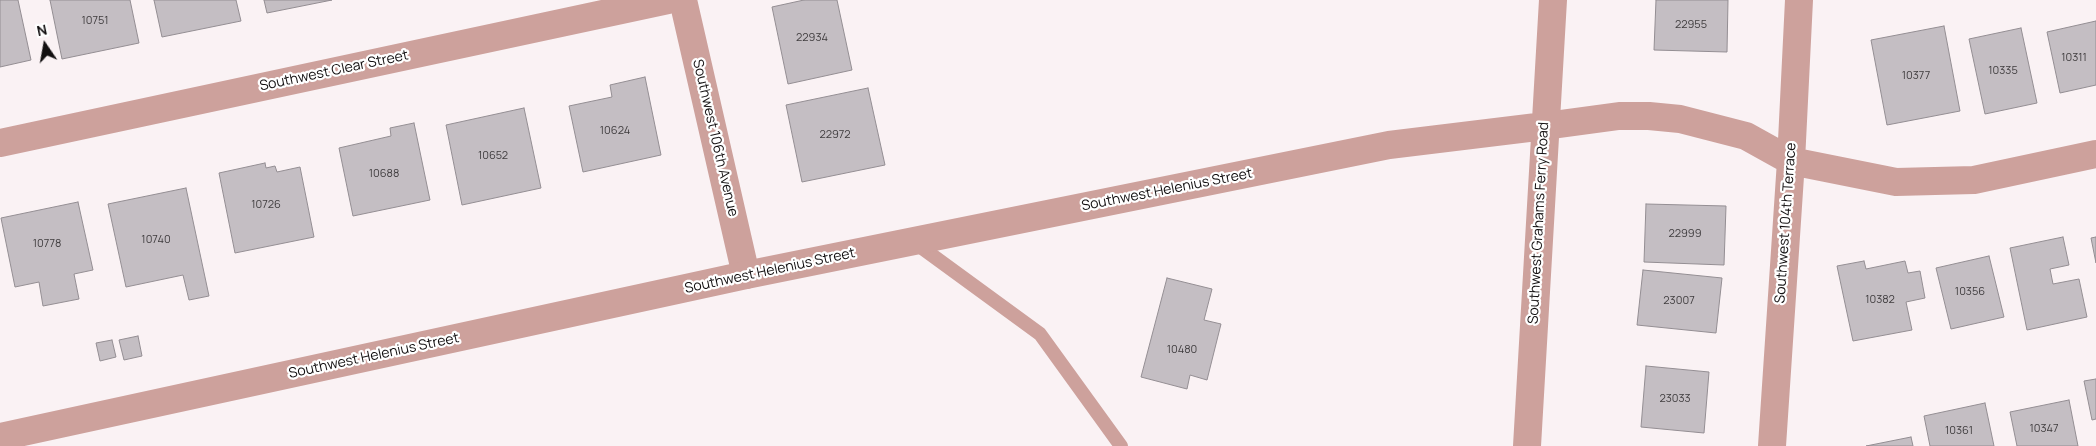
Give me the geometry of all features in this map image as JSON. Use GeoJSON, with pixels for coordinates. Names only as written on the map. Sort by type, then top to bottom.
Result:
{"type":"FeatureCollection","features":[{"type":"Feature","properties":{"kind":"street","name":"Southwest Clear Street"},"geometry":{"type":"LineString","coordinates":[[0,143],[668,0]]}},
{"type":"Feature","properties":{"kind":"street","name":"Southwest 106th Avenue"},"geometry":{"type":"LineString","coordinates":[[683,0],[746,275]]}},
{"type":"Feature","properties":{"kind":"street","name":"Southwest Grahams Ferry Road"},"geometry":{"type":"LineString","coordinates":[[1527,446],[1552,0]]}},
{"type":"Feature","properties":{"kind":"street","name":"Southwest 104th Terrace"},"geometry":{"type":"LineString","coordinates":[[1772,446],[1791,161],[1799,0]]}},
{"type":"Feature","properties":{"kind":"street","name":"Southwest Helenius Street"},"geometry":{"type":"LineString","coordinates":[[0,437],[746,275],[1389,145],[1619,116],[1649,116],[1680,119],[1746,136],[1791,161],[1896,182],[1974,180],[2096,154]]}},
{"type":"Feature","properties":{"kind":"lane"},"geometry":{"type":"LineString","coordinates":[[914,241],[1040,334],[1121,446]]}},
{"type":"Feature","properties":{"kind":"building"},"geometry":{"type":"Polygon","coordinates":[[[0,0],[18,0],[31,60],[0,67],[0,0]]]}},
{"type":"Feature","properties":{"kind":"building"},"geometry":{"type":"Polygon","coordinates":[[[50,0],[130,0],[139,43],[62,59],[50,0]]]}},
{"type":"Feature","properties":{"kind":"building"},"geometry":{"type":"Polygon","coordinates":[[[154,0],[236,0],[241,21],[162,37],[154,0]]]}},
{"type":"Feature","properties":{"kind":"building"},"geometry":{"type":"Polygon","coordinates":[[[264,0],[332,0],[267,13],[264,0]]]}},
{"type":"Feature","properties":{"kind":"building"},"geometry":{"type":"Polygon","coordinates":[[[804,0],[837,0],[852,70],[788,84],[772,7],[804,0]]]}},
{"type":"Feature","properties":{"kind":"building"},"geometry":{"type":"Polygon","coordinates":[[[1656,0],[1728,0],[1727,52],[1654,50],[1656,0]]]}},
{"type":"Feature","properties":{"kind":"building"},"geometry":{"type":"Polygon","coordinates":[[[2096,21],[2096,85],[2060,93],[2047,32],[2096,21]]]}},
{"type":"Feature","properties":{"kind":"building"},"geometry":{"type":"Polygon","coordinates":[[[1944,26],[1960,111],[1887,125],[1871,40],[1944,26]]]}},
{"type":"Feature","properties":{"kind":"building"},"geometry":{"type":"Polygon","coordinates":[[[2021,28],[2037,103],[1985,114],[1969,39],[2021,28]]]}},
{"type":"Feature","properties":{"kind":"building"},"geometry":{"type":"Polygon","coordinates":[[[645,77],[661,155],[583,172],[569,106],[612,97],[610,85],[645,77]]]}},
{"type":"Feature","properties":{"kind":"building"},"geometry":{"type":"Polygon","coordinates":[[[868,88],[885,165],[802,182],[786,105],[868,88]]]}},
{"type":"Feature","properties":{"kind":"building"},"geometry":{"type":"Polygon","coordinates":[[[524,108],[541,188],[462,205],[446,125],[524,108]]]}},
{"type":"Feature","properties":{"kind":"building"},"geometry":{"type":"Polygon","coordinates":[[[414,123],[430,200],[353,216],[339,148],[391,136],[390,128],[414,123]]]}},
{"type":"Feature","properties":{"kind":"building"},"geometry":{"type":"Polygon","coordinates":[[[265,163],[266,168],[275,166],[277,172],[300,167],[314,237],[235,253],[219,173],[265,163]]]}},
{"type":"Feature","properties":{"kind":"building"},"geometry":{"type":"Polygon","coordinates":[[[186,188],[209,296],[189,300],[183,275],[126,287],[108,204],[186,188]]]}},
{"type":"Feature","properties":{"kind":"building"},"geometry":{"type":"Polygon","coordinates":[[[78,202],[93,270],[74,274],[79,299],[43,306],[39,282],[15,287],[1,218],[78,202]]]}},
{"type":"Feature","properties":{"kind":"building"},"geometry":{"type":"Polygon","coordinates":[[[1646,204],[1726,206],[1724,265],[1644,262],[1646,204]]]}},
{"type":"Feature","properties":{"kind":"building"},"geometry":{"type":"Polygon","coordinates":[[[2063,237],[2069,265],[2050,269],[2053,284],[2079,279],[2087,317],[2027,330],[2010,248],[2063,237]]]}},
{"type":"Feature","properties":{"kind":"building"},"geometry":{"type":"Polygon","coordinates":[[[2096,237],[2096,263],[2091,238],[2096,237]]]}},
{"type":"Feature","properties":{"kind":"building"},"geometry":{"type":"Polygon","coordinates":[[[1989,256],[2004,317],[1951,329],[1936,268],[1989,256]]]}},
{"type":"Feature","properties":{"kind":"building"},"geometry":{"type":"Polygon","coordinates":[[[1864,261],[1866,269],[1905,261],[1908,273],[1920,271],[1925,298],[1906,302],[1912,330],[1853,341],[1837,266],[1864,261]]]}},
{"type":"Feature","properties":{"kind":"building"},"geometry":{"type":"Polygon","coordinates":[[[1643,270],[1722,278],[1716,333],[1637,325],[1643,270]]]}},
{"type":"Feature","properties":{"kind":"building"},"geometry":{"type":"Polygon","coordinates":[[[1167,278],[1212,289],[1204,320],[1221,324],[1207,380],[1190,375],[1187,389],[1141,377],[1167,278]]]}},
{"type":"Feature","properties":{"kind":"building"},"geometry":{"type":"Polygon","coordinates":[[[138,336],[142,356],[124,360],[119,340],[138,336]]]}},
{"type":"Feature","properties":{"kind":"building"},"geometry":{"type":"Polygon","coordinates":[[[112,340],[116,357],[100,361],[96,343],[112,340]]]}},
{"type":"Feature","properties":{"kind":"building"},"geometry":{"type":"Polygon","coordinates":[[[1646,366],[1709,372],[1704,433],[1641,427],[1646,366]]]}},
{"type":"Feature","properties":{"kind":"building"},"geometry":{"type":"Polygon","coordinates":[[[2096,379],[2096,419],[2092,420],[2084,381],[2096,379]]]}},
{"type":"Feature","properties":{"kind":"building"},"geometry":{"type":"Polygon","coordinates":[[[2069,400],[2078,446],[2017,446],[2010,412],[2069,400]]]}},
{"type":"Feature","properties":{"kind":"building"},"geometry":{"type":"Polygon","coordinates":[[[1985,403],[1994,446],[1930,446],[1924,416],[1985,403]]]}},
{"type":"Feature","properties":{"kind":"building"},"geometry":{"type":"Polygon","coordinates":[[[1911,437],[1913,446],[1866,446],[1911,437]]]}}]}
